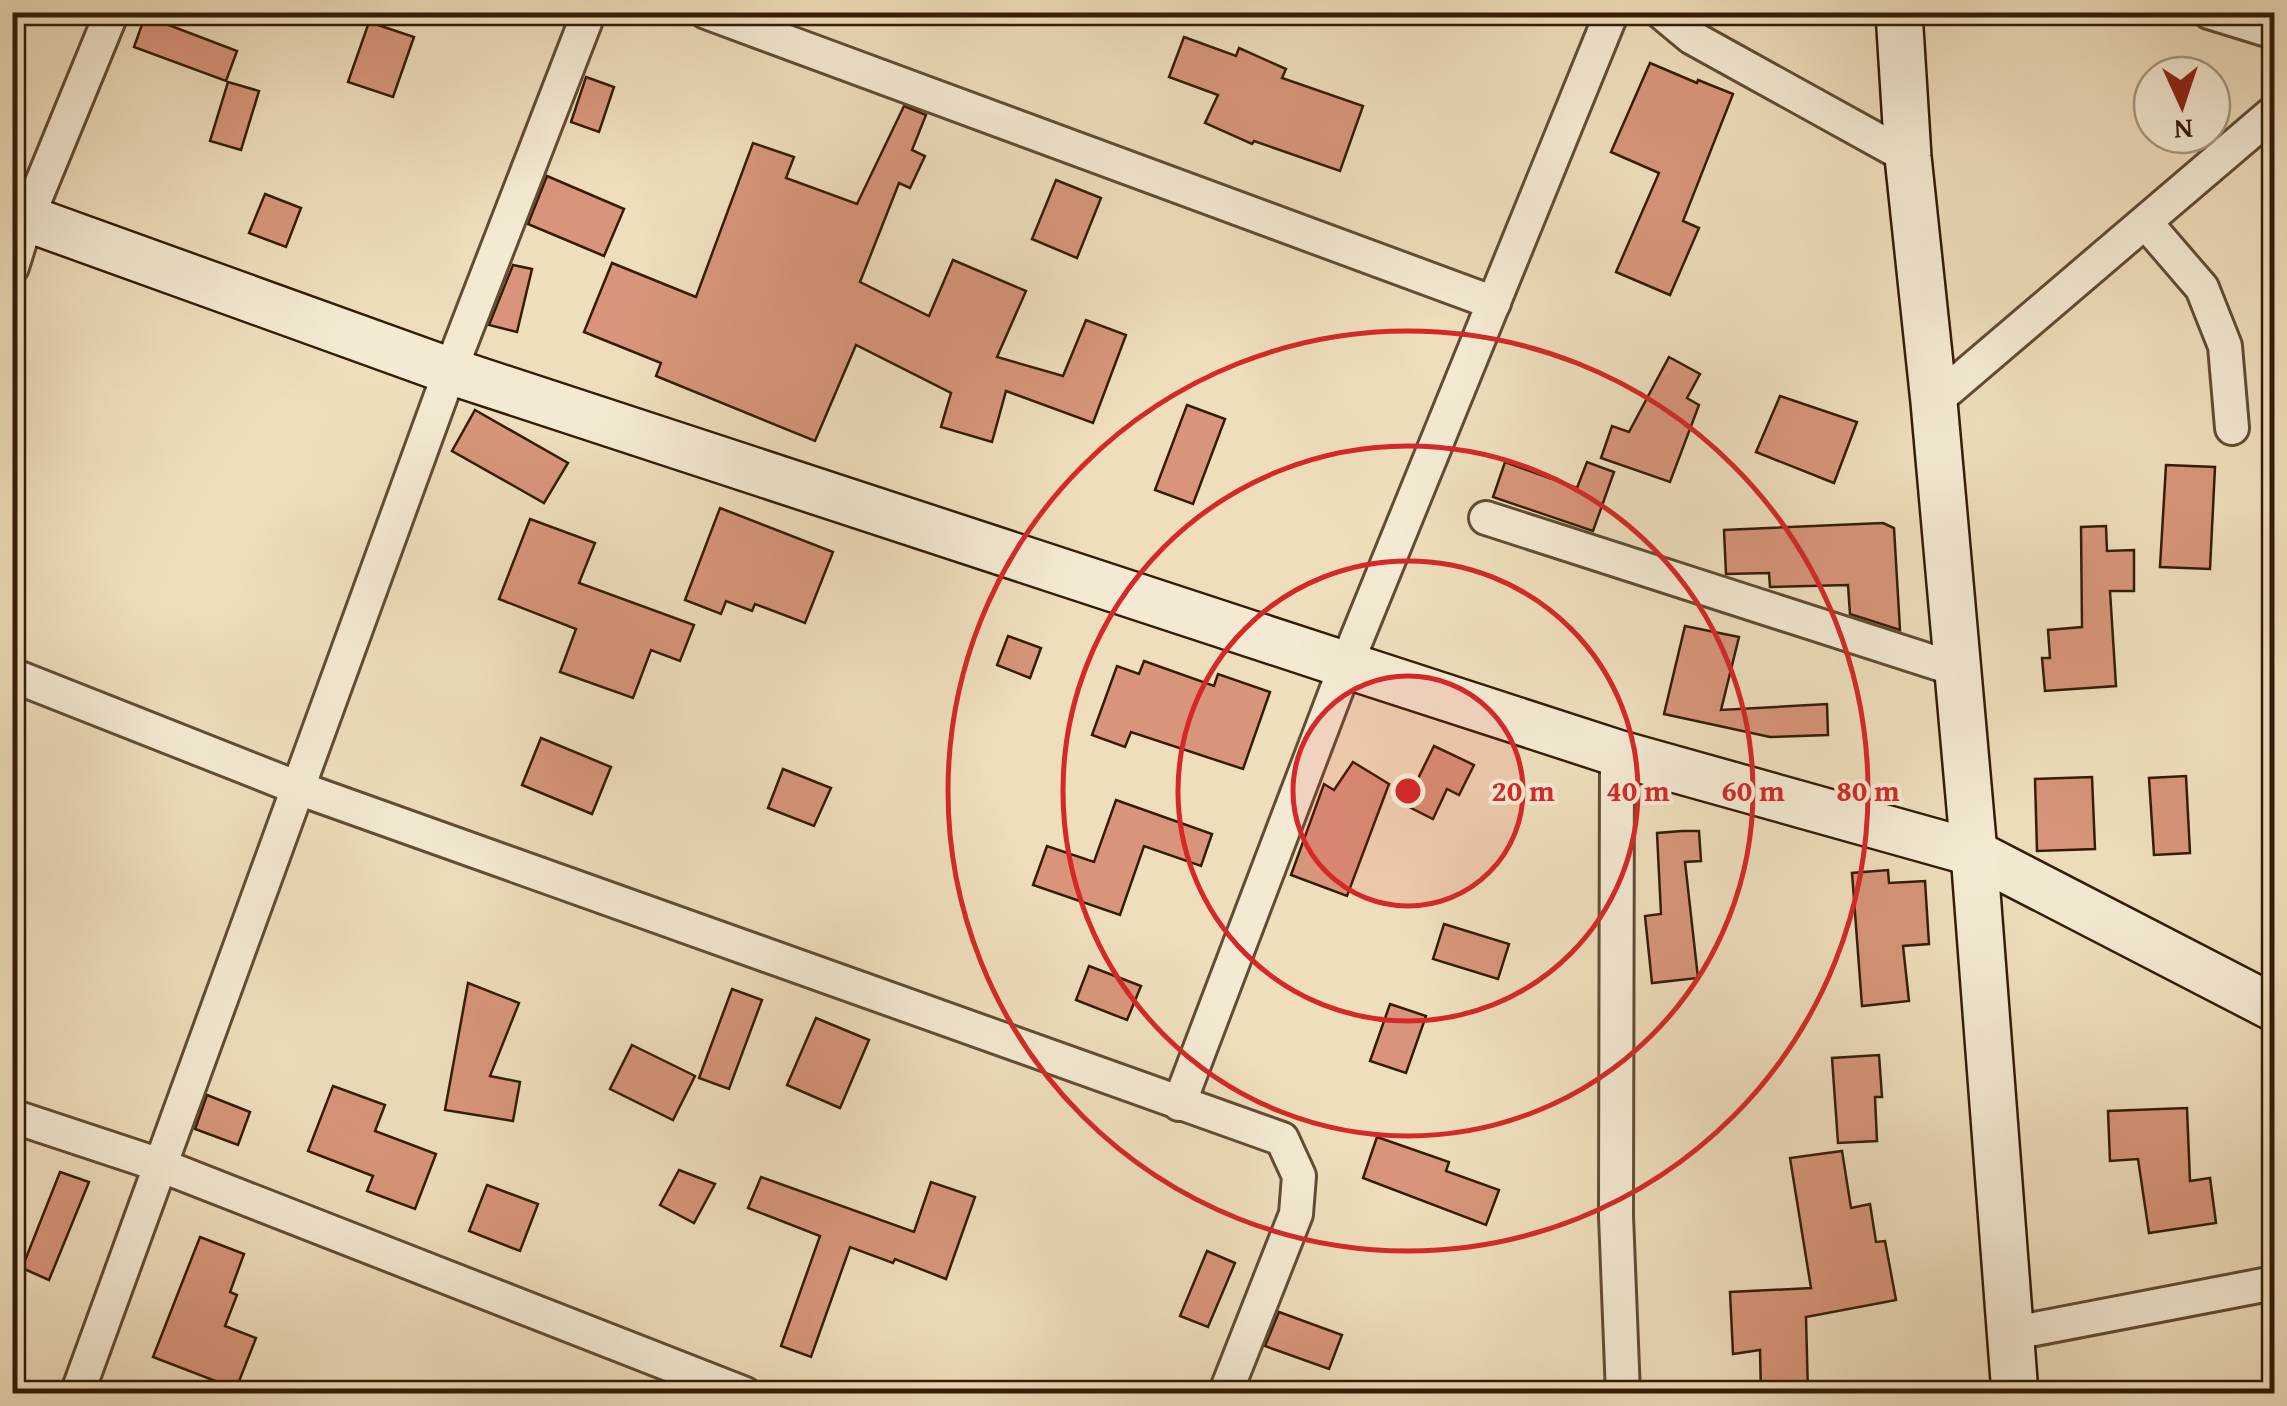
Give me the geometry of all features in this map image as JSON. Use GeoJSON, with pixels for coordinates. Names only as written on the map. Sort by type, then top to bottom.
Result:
{"type":"FeatureCollection","features":[{"type":"Feature","properties":{"kind":"street"},"geometry":{"type":"LineString","coordinates":[[12,267],[20,216],[112,12]]}},
{"type":"Feature","properties":{"kind":"street"},"geometry":{"type":"LineString","coordinates":[[77,1394],[450,371],[589,12]]}},
{"type":"Feature","properties":{"kind":"street"},"geometry":{"type":"LineString","coordinates":[[706,12],[1494,302]]}},
{"type":"Feature","properties":{"kind":"street"},"geometry":{"type":"LineString","coordinates":[[1179,1104],[1346,665],[1612,12]]}},
{"type":"Feature","properties":{"kind":"street"},"geometry":{"type":"LineString","coordinates":[[1661,12],[1691,38],[1908,156]]}},
{"type":"Feature","properties":{"kind":"street"},"geometry":{"type":"LineString","coordinates":[[1899,12],[1908,156],[1974,853],[2015,1394]]}},
{"type":"Feature","properties":{"kind":"street"},"geometry":{"type":"LineString","coordinates":[[2208,12],[2274,32]]}},
{"type":"Feature","properties":{"kind":"street"},"geometry":{"type":"LineString","coordinates":[[1934,402],[2274,112]]}},
{"type":"Feature","properties":{"kind":"street"},"geometry":{"type":"LineString","coordinates":[[20,216],[450,371],[1346,665],[1617,753],[1974,853],[2274,1008]]}},
{"type":"Feature","properties":{"kind":"street"},"geometry":{"type":"LineString","coordinates":[[2146,223],[2202,288],[2225,346],[2232,428]]}},
{"type":"Feature","properties":{"kind":"street"},"geometry":{"type":"LineString","coordinates":[[1486,518],[1958,670]]}},
{"type":"Feature","properties":{"kind":"street"},"geometry":{"type":"LineString","coordinates":[[12,675],[298,788],[1282,1138],[1299,1176],[1296,1214],[1224,1394]]}},
{"type":"Feature","properties":{"kind":"street"},"geometry":{"type":"LineString","coordinates":[[1617,753],[1616,1216],[1622,1394]]}},
{"type":"Feature","properties":{"kind":"street"},"geometry":{"type":"LineString","coordinates":[[12,1116],[160,1165],[745,1394]]}},
{"type":"Feature","properties":{"kind":"street"},"geometry":{"type":"LineString","coordinates":[[2009,1334],[2274,1283]]}},
{"type":"Feature","properties":{"kind":"building"},"geometry":{"type":"Polygon","coordinates":[[[145,16],[237,51],[226,81],[134,47],[145,16]]]}},
{"type":"Feature","properties":{"kind":"building"},"geometry":{"type":"Polygon","coordinates":[[[369,22],[414,37],[393,97],[348,82],[369,22]]]}},
{"type":"Feature","properties":{"kind":"building"},"geometry":{"type":"Polygon","coordinates":[[[1184,37],[1236,56],[1239,48],[1286,69],[1282,78],[1363,106],[1340,171],[1254,141],[1252,144],[1205,123],[1218,95],[1169,77],[1184,37]]]}},
{"type":"Feature","properties":{"kind":"building"},"geometry":{"type":"Polygon","coordinates":[[[1650,63],[1733,94],[1683,221],[1699,228],[1670,295],[1616,272],[1659,173],[1611,152],[1650,63]]]}},
{"type":"Feature","properties":{"kind":"building"},"geometry":{"type":"Polygon","coordinates":[[[586,77],[614,87],[599,132],[571,122],[586,77]]]}},
{"type":"Feature","properties":{"kind":"building"},"geometry":{"type":"Polygon","coordinates":[[[228,82],[259,91],[241,150],[210,141],[228,82]]]}},
{"type":"Feature","properties":{"kind":"building"},"geometry":{"type":"Polygon","coordinates":[[[904,106],[926,115],[912,150],[925,156],[910,188],[899,183],[860,282],[929,316],[953,260],[1026,291],[997,357],[1063,376],[1086,320],[1126,335],[1093,423],[1006,391],[992,442],[941,427],[951,393],[856,345],[815,441],[656,376],[661,363],[584,332],[612,263],[696,297],[753,143],[794,157],[786,178],[857,204],[904,106]]]}},
{"type":"Feature","properties":{"kind":"building"},"geometry":{"type":"Polygon","coordinates":[[[547,176],[624,209],[604,256],[528,224],[547,176]]]}},
{"type":"Feature","properties":{"kind":"building"},"geometry":{"type":"Polygon","coordinates":[[[1056,180],[1101,198],[1077,258],[1032,239],[1056,180]]]}},
{"type":"Feature","properties":{"kind":"building"},"geometry":{"type":"Polygon","coordinates":[[[265,194],[301,208],[286,247],[249,233],[265,194]]]}},
{"type":"Feature","properties":{"kind":"building"},"geometry":{"type":"Polygon","coordinates":[[[513,265],[532,269],[517,332],[489,325],[513,265]]]}},
{"type":"Feature","properties":{"kind":"building"},"geometry":{"type":"Polygon","coordinates":[[[1669,357],[1700,374],[1687,398],[1699,405],[1670,482],[1601,458],[1612,426],[1629,432],[1669,357]]]}},
{"type":"Feature","properties":{"kind":"building"},"geometry":{"type":"Polygon","coordinates":[[[1780,396],[1857,422],[1834,483],[1756,452],[1780,396]]]}},
{"type":"Feature","properties":{"kind":"building"},"geometry":{"type":"Polygon","coordinates":[[[1187,405],[1225,419],[1193,504],[1155,490],[1187,405]]]}},
{"type":"Feature","properties":{"kind":"building"},"geometry":{"type":"Polygon","coordinates":[[[475,410],[568,463],[544,503],[452,451],[475,410]]]}},
{"type":"Feature","properties":{"kind":"building"},"geometry":{"type":"Polygon","coordinates":[[[1505,462],[1577,488],[1587,462],[1614,472],[1593,531],[1493,497],[1505,462]]]}},
{"type":"Feature","properties":{"kind":"building"},"geometry":{"type":"Polygon","coordinates":[[[2166,465],[2215,467],[2210,569],[2160,567],[2166,465]]]}},
{"type":"Feature","properties":{"kind":"building"},"geometry":{"type":"Polygon","coordinates":[[[720,508],[833,552],[805,623],[755,604],[752,611],[726,601],[721,614],[685,600],[720,508]]]}},
{"type":"Feature","properties":{"kind":"building"},"geometry":{"type":"Polygon","coordinates":[[[530,519],[595,543],[579,583],[694,625],[680,661],[651,650],[633,698],[560,672],[576,629],[499,599],[530,519]]]}},
{"type":"Feature","properties":{"kind":"building"},"geometry":{"type":"Polygon","coordinates":[[[1883,523],[1894,528],[1900,630],[1850,614],[1848,585],[1770,587],[1769,573],[1726,574],[1724,530],[1883,523]]]}},
{"type":"Feature","properties":{"kind":"building"},"geometry":{"type":"Polygon","coordinates":[[[2106,526],[2107,551],[2134,550],[2134,591],[2110,591],[2116,686],[2045,691],[2042,658],[2050,658],[2048,630],[2082,627],[2081,527],[2106,526]]]}},
{"type":"Feature","properties":{"kind":"building"},"geometry":{"type":"Polygon","coordinates":[[[1685,626],[1739,637],[1721,710],[1827,704],[1828,735],[1770,737],[1664,714],[1685,626]]]}},
{"type":"Feature","properties":{"kind":"building"},"geometry":{"type":"Polygon","coordinates":[[[1008,636],[1041,648],[1030,678],[997,665],[1008,636]]]}},
{"type":"Feature","properties":{"kind":"building"},"geometry":{"type":"Polygon","coordinates":[[[1144,661],[1214,686],[1218,674],[1270,692],[1243,769],[1131,732],[1125,747],[1092,735],[1117,666],[1139,674],[1144,661]]]}},
{"type":"Feature","properties":{"kind":"building"},"geometry":{"type":"Polygon","coordinates":[[[541,738],[611,767],[592,814],[522,785],[541,738]]]}},
{"type":"Feature","properties":{"kind":"building"},"geometry":{"type":"Polygon","coordinates":[[[1434,746],[1474,765],[1459,795],[1447,789],[1433,819],[1405,805],[1434,746]]]}},
{"type":"Feature","properties":{"kind":"building"},"geometry":{"type":"Polygon","coordinates":[[[1353,762],[1389,784],[1347,896],[1291,875],[1324,784],[1334,790],[1353,762]]]}},
{"type":"Feature","properties":{"kind":"building"},"geometry":{"type":"Polygon","coordinates":[[[783,769],[831,788],[814,826],[768,808],[783,769]]]}},
{"type":"Feature","properties":{"kind":"building"},"geometry":{"type":"Polygon","coordinates":[[[2186,776],[2190,853],[2154,855],[2149,778],[2186,776]]]}},
{"type":"Feature","properties":{"kind":"building"},"geometry":{"type":"Polygon","coordinates":[[[2092,777],[2095,849],[2037,851],[2035,779],[2092,777]]]}},
{"type":"Feature","properties":{"kind":"building"},"geometry":{"type":"Polygon","coordinates":[[[1116,800],[1212,834],[1201,866],[1144,846],[1120,915],[1033,885],[1047,846],[1094,862],[1116,800]]]}},
{"type":"Feature","properties":{"kind":"building"},"geometry":{"type":"Polygon","coordinates":[[[1699,831],[1701,861],[1685,862],[1698,978],[1652,983],[1645,916],[1661,914],[1657,833],[1699,831]]]}},
{"type":"Feature","properties":{"kind":"building"},"geometry":{"type":"Polygon","coordinates":[[[1888,870],[1889,883],[1925,881],[1929,944],[1903,946],[1909,1001],[1862,1006],[1852,873],[1888,870]]]}},
{"type":"Feature","properties":{"kind":"building"},"geometry":{"type":"Polygon","coordinates":[[[1444,924],[1509,944],[1498,979],[1433,959],[1444,924]]]}},
{"type":"Feature","properties":{"kind":"building"},"geometry":{"type":"Polygon","coordinates":[[[1089,966],[1141,986],[1127,1020],[1076,1000],[1089,966]]]}},
{"type":"Feature","properties":{"kind":"building"},"geometry":{"type":"Polygon","coordinates":[[[468,983],[519,1003],[490,1076],[520,1082],[513,1121],[445,1110],[468,983]]]}},
{"type":"Feature","properties":{"kind":"building"},"geometry":{"type":"Polygon","coordinates":[[[732,989],[762,1000],[729,1089],[699,1078],[732,989]]]}},
{"type":"Feature","properties":{"kind":"building"},"geometry":{"type":"Polygon","coordinates":[[[1390,1004],[1426,1016],[1406,1073],[1370,1061],[1390,1004]]]}},
{"type":"Feature","properties":{"kind":"building"},"geometry":{"type":"Polygon","coordinates":[[[816,1018],[869,1040],[840,1108],[787,1085],[816,1018]]]}},
{"type":"Feature","properties":{"kind":"building"},"geometry":{"type":"Polygon","coordinates":[[[632,1045],[695,1076],[673,1120],[610,1089],[632,1045]]]}},
{"type":"Feature","properties":{"kind":"building"},"geometry":{"type":"Polygon","coordinates":[[[1879,1055],[1882,1097],[1875,1097],[1877,1141],[1838,1143],[1832,1058],[1879,1055]]]}},
{"type":"Feature","properties":{"kind":"building"},"geometry":{"type":"Polygon","coordinates":[[[333,1086],[385,1105],[375,1131],[436,1154],[415,1209],[367,1191],[373,1176],[308,1151],[333,1086]]]}},
{"type":"Feature","properties":{"kind":"building"},"geometry":{"type":"Polygon","coordinates":[[[207,1095],[250,1112],[238,1145],[195,1129],[207,1095]]]}},
{"type":"Feature","properties":{"kind":"building"},"geometry":{"type":"Polygon","coordinates":[[[2187,1108],[2190,1181],[2210,1178],[2216,1223],[2149,1233],[2138,1159],[2110,1161],[2108,1111],[2187,1108]]]}},
{"type":"Feature","properties":{"kind":"building"},"geometry":{"type":"Polygon","coordinates":[[[1377,1137],[1449,1162],[1446,1171],[1499,1190],[1486,1225],[1363,1178],[1377,1137]]]}},
{"type":"Feature","properties":{"kind":"building"},"geometry":{"type":"Polygon","coordinates":[[[1842,1151],[1851,1208],[1870,1204],[1876,1242],[1885,1241],[1896,1300],[1806,1317],[1808,1394],[1761,1394],[1760,1350],[1733,1354],[1730,1292],[1811,1288],[1790,1158],[1842,1151]]]}},
{"type":"Feature","properties":{"kind":"building"},"geometry":{"type":"Polygon","coordinates":[[[679,1170],[715,1184],[694,1223],[660,1205],[679,1170]]]}},
{"type":"Feature","properties":{"kind":"building"},"geometry":{"type":"Polygon","coordinates":[[[60,1172],[89,1182],[49,1280],[22,1268],[60,1172]]]}},
{"type":"Feature","properties":{"kind":"building"},"geometry":{"type":"Polygon","coordinates":[[[761,1177],[914,1232],[931,1182],[975,1197],[946,1279],[850,1247],[811,1357],[781,1346],[820,1236],[748,1208],[761,1177]]]}},
{"type":"Feature","properties":{"kind":"building"},"geometry":{"type":"Polygon","coordinates":[[[487,1185],[538,1204],[520,1251],[469,1231],[487,1185]]]}},
{"type":"Feature","properties":{"kind":"building"},"geometry":{"type":"Polygon","coordinates":[[[200,1237],[244,1254],[230,1292],[237,1295],[225,1326],[256,1338],[236,1389],[153,1357],[200,1237]]]}},
{"type":"Feature","properties":{"kind":"building"},"geometry":{"type":"Polygon","coordinates":[[[1207,1251],[1235,1263],[1208,1327],[1180,1316],[1207,1251]]]}},
{"type":"Feature","properties":{"kind":"building"},"geometry":{"type":"Polygon","coordinates":[[[1279,1312],[1342,1335],[1329,1369],[1265,1346],[1279,1312]]]}}]}
